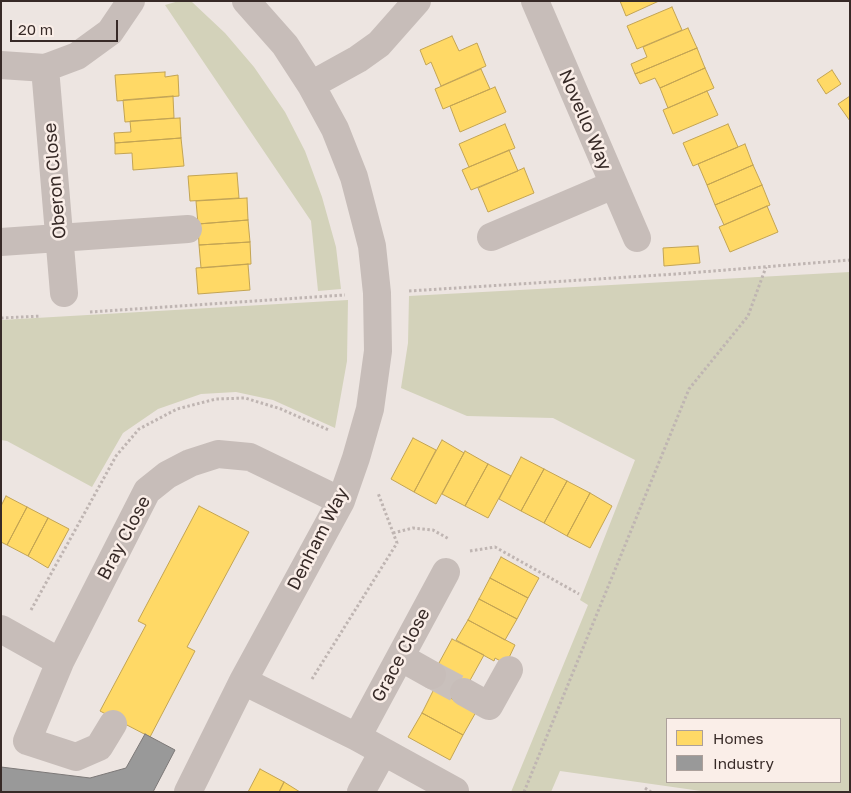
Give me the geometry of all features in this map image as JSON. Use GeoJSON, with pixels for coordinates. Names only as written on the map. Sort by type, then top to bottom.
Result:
{"type":"FeatureCollection","features":[{"type":"Feature","properties":{"kind":"street"},"geometry":{"type":"LineString","coordinates":[[1,66],[45,68],[77,56],[110,32],[131,1]]}},
{"type":"Feature","properties":{"kind":"street","name":"Denham Way"},"geometry":{"type":"LineString","coordinates":[[188,792],[243,681],[341,501],[370,409],[378,351],[377,293],[372,246],[354,177],[335,129],[311,85],[285,45],[246,1]]}},
{"type":"Feature","properties":{"kind":"street"},"geometry":{"type":"LineString","coordinates":[[311,85],[358,59],[379,44],[417,1]]}},
{"type":"Feature","properties":{"kind":"street","name":"Novello Way"},"geometry":{"type":"LineString","coordinates":[[535,1],[637,238]]}},
{"type":"Feature","properties":{"kind":"street","name":"Oberon Close"},"geometry":{"type":"LineString","coordinates":[[45,68],[64,293]]}},
{"type":"Feature","properties":{"kind":"street"},"geometry":{"type":"LineString","coordinates":[[491,237],[613,185]]}},
{"type":"Feature","properties":{"kind":"street"},"geometry":{"type":"LineString","coordinates":[[1,242],[188,229]]}},
{"type":"Feature","properties":{"kind":"street","name":"Bray Close"},"geometry":{"type":"LineString","coordinates":[[113,724],[99,747],[76,757],[27,741],[60,662],[147,492],[167,474],[190,463],[218,454],[250,457],[341,501]]}},
{"type":"Feature","properties":{"kind":"street","name":"Grace Close"},"geometry":{"type":"LineString","coordinates":[[357,737],[446,572]]}},
{"type":"Feature","properties":{"kind":"street"},"geometry":{"type":"LineString","coordinates":[[1,629],[60,662]]}},
{"type":"Feature","properties":{"kind":"street"},"geometry":{"type":"LineString","coordinates":[[400,658],[432,675]]}},
{"type":"Feature","properties":{"kind":"street"},"geometry":{"type":"LineString","coordinates":[[464,692],[489,706],[509,670]]}},
{"type":"Feature","properties":{"kind":"street"},"geometry":{"type":"LineString","coordinates":[[243,681],[357,737],[455,791]]}},
{"type":"Feature","properties":{"kind":"street"},"geometry":{"type":"LineString","coordinates":[[362,792],[383,752]]}},
{"type":"Feature","properties":{"kind":"path"},"geometry":{"type":"LineString","coordinates":[[83,313],[850,260]]}},
{"type":"Feature","properties":{"kind":"path"},"geometry":{"type":"LineString","coordinates":[[524,792],[689,389],[748,316],[766,267]]}},
{"type":"Feature","properties":{"kind":"path"},"geometry":{"type":"LineString","coordinates":[[1,318],[44,316]]}},
{"type":"Feature","properties":{"kind":"path"},"geometry":{"type":"LineString","coordinates":[[295,707],[397,544],[377,488]]}},
{"type":"Feature","properties":{"kind":"path"},"geometry":{"type":"LineString","coordinates":[[393,533],[412,528],[433,530],[456,543]]}},
{"type":"Feature","properties":{"kind":"path"},"geometry":{"type":"LineString","coordinates":[[464,547],[471,552],[495,547],[579,594]]}},
{"type":"Feature","properties":{"kind":"path"},"geometry":{"type":"LineString","coordinates":[[646,788],[651,792]]}},
{"type":"Feature","properties":{"kind":"green space"},"geometry":{"type":"Polygon","coordinates":[[[179,1],[192,2],[225,33],[254,67],[285,112],[305,151],[322,197],[336,247],[341,289],[318,291],[311,221],[165,5],[179,1]]]}},
{"type":"Feature","properties":{"kind":"green space"},"geometry":{"type":"Polygon","coordinates":[[[850,272],[850,792],[708,792],[560,771],[551,792],[511,792],[588,605],[580,600],[635,460],[553,418],[467,416],[401,388],[408,343],[409,296],[850,272]]]}},
{"type":"Feature","properties":{"kind":"green space"},"geometry":{"type":"Polygon","coordinates":[[[348,300],[347,361],[335,428],[273,400],[236,392],[201,394],[158,409],[123,433],[92,487],[7,441],[1,440],[1,320],[348,300]]]}},
{"type":"Feature","properties":{"kind":"building: Homes"},"geometry":{"type":"Polygon","coordinates":[[[620,1],[659,1],[626,16],[620,1]]]}},
{"type":"Feature","properties":{"kind":"building: Homes"},"geometry":{"type":"Polygon","coordinates":[[[672,7],[682,30],[637,49],[627,26],[672,7]]]}},
{"type":"Feature","properties":{"kind":"building: Homes"},"geometry":{"type":"Polygon","coordinates":[[[688,28],[697,48],[635,74],[631,64],[647,57],[643,47],[688,28]]]}},
{"type":"Feature","properties":{"kind":"building: Homes"},"geometry":{"type":"Polygon","coordinates":[[[452,36],[459,51],[477,43],[486,66],[441,86],[431,62],[426,65],[420,50],[452,36]]]}},
{"type":"Feature","properties":{"kind":"building: Homes"},"geometry":{"type":"Polygon","coordinates":[[[697,48],[705,68],[660,88],[655,78],[640,84],[635,74],[697,48]]]}},
{"type":"Feature","properties":{"kind":"building: Homes"},"geometry":{"type":"Polygon","coordinates":[[[705,68],[714,88],[668,108],[660,88],[705,68]]]}},
{"type":"Feature","properties":{"kind":"building: Homes"},"geometry":{"type":"Polygon","coordinates":[[[481,69],[490,89],[443,109],[435,89],[481,69]]]}},
{"type":"Feature","properties":{"kind":"building: Homes"},"geometry":{"type":"Polygon","coordinates":[[[832,70],[841,84],[826,94],[817,80],[832,70]]]}},
{"type":"Feature","properties":{"kind":"building: Homes"},"geometry":{"type":"Polygon","coordinates":[[[165,72],[165,77],[178,75],[179,96],[117,101],[115,75],[165,72]]]}},
{"type":"Feature","properties":{"kind":"building: Homes"},"geometry":{"type":"Polygon","coordinates":[[[495,87],[506,112],[460,132],[450,106],[495,87]]]}},
{"type":"Feature","properties":{"kind":"building: Homes"},"geometry":{"type":"Polygon","coordinates":[[[707,91],[718,115],[673,134],[663,110],[707,91]]]}},
{"type":"Feature","properties":{"kind":"building: Homes"},"geometry":{"type":"Polygon","coordinates":[[[173,96],[174,118],[125,122],[123,100],[173,96]]]}},
{"type":"Feature","properties":{"kind":"building: Homes"},"geometry":{"type":"Polygon","coordinates":[[[850,96],[850,121],[838,104],[850,96]]]}},
{"type":"Feature","properties":{"kind":"building: Homes"},"geometry":{"type":"Polygon","coordinates":[[[180,118],[181,138],[115,143],[114,133],[131,132],[130,121],[180,118]]]}},
{"type":"Feature","properties":{"kind":"building: Homes"},"geometry":{"type":"Polygon","coordinates":[[[505,124],[515,148],[469,167],[459,144],[505,124]]]}},
{"type":"Feature","properties":{"kind":"building: Homes"},"geometry":{"type":"Polygon","coordinates":[[[728,124],[738,147],[693,166],[683,143],[728,124]]]}},
{"type":"Feature","properties":{"kind":"building: Homes"},"geometry":{"type":"Polygon","coordinates":[[[181,138],[184,166],[133,170],[132,153],[115,154],[115,143],[181,138]]]}},
{"type":"Feature","properties":{"kind":"building: Homes"},"geometry":{"type":"Polygon","coordinates":[[[745,144],[753,165],[707,185],[698,164],[745,144]]]}},
{"type":"Feature","properties":{"kind":"building: Homes"},"geometry":{"type":"Polygon","coordinates":[[[509,150],[518,171],[471,190],[462,170],[509,150]]]}},
{"type":"Feature","properties":{"kind":"building: Homes"},"geometry":{"type":"Polygon","coordinates":[[[753,165],[762,185],[715,205],[707,185],[753,165]]]}},
{"type":"Feature","properties":{"kind":"building: Homes"},"geometry":{"type":"Polygon","coordinates":[[[524,168],[534,193],[488,212],[478,188],[524,168]]]}},
{"type":"Feature","properties":{"kind":"building: Homes"},"geometry":{"type":"Polygon","coordinates":[[[237,173],[239,198],[190,201],[188,176],[237,173]]]}},
{"type":"Feature","properties":{"kind":"building: Homes"},"geometry":{"type":"Polygon","coordinates":[[[762,185],[770,205],[724,225],[715,205],[762,185]]]}},
{"type":"Feature","properties":{"kind":"building: Homes"},"geometry":{"type":"Polygon","coordinates":[[[247,198],[248,220],[198,224],[196,201],[247,198]]]}},
{"type":"Feature","properties":{"kind":"building: Homes"},"geometry":{"type":"Polygon","coordinates":[[[767,206],[778,232],[730,252],[719,227],[767,206]]]}},
{"type":"Feature","properties":{"kind":"building: Homes"},"geometry":{"type":"Polygon","coordinates":[[[248,220],[250,242],[199,245],[198,224],[248,220]]]}},
{"type":"Feature","properties":{"kind":"building: Homes"},"geometry":{"type":"Polygon","coordinates":[[[250,242],[251,264],[201,268],[199,245],[250,242]]]}},
{"type":"Feature","properties":{"kind":"building: Homes"},"geometry":{"type":"Polygon","coordinates":[[[698,246],[700,263],[664,266],[663,248],[698,246]]]}},
{"type":"Feature","properties":{"kind":"building: Homes"},"geometry":{"type":"Polygon","coordinates":[[[248,264],[250,290],[198,294],[196,268],[248,264]]]}},
{"type":"Feature","properties":{"kind":"building: Homes"},"geometry":{"type":"Polygon","coordinates":[[[413,438],[436,450],[414,492],[391,479],[413,438]]]}},
{"type":"Feature","properties":{"kind":"building: Homes"},"geometry":{"type":"Polygon","coordinates":[[[442,440],[464,453],[436,504],[414,492],[442,440]]]}},
{"type":"Feature","properties":{"kind":"building: Homes"},"geometry":{"type":"Polygon","coordinates":[[[465,451],[488,464],[465,506],[442,494],[465,451]]]}},
{"type":"Feature","properties":{"kind":"building: Homes"},"geometry":{"type":"Polygon","coordinates":[[[521,457],[544,469],[521,511],[499,499],[521,457]]]}},
{"type":"Feature","properties":{"kind":"building: Homes"},"geometry":{"type":"Polygon","coordinates":[[[488,464],[511,476],[488,518],[465,506],[488,464]]]}},
{"type":"Feature","properties":{"kind":"building: Homes"},"geometry":{"type":"Polygon","coordinates":[[[544,469],[567,481],[544,523],[521,511],[544,469]]]}},
{"type":"Feature","properties":{"kind":"building: Homes"},"geometry":{"type":"Polygon","coordinates":[[[567,481],[590,493],[567,536],[544,523],[567,481]]]}},
{"type":"Feature","properties":{"kind":"building: Homes"},"geometry":{"type":"Polygon","coordinates":[[[590,493],[612,506],[590,548],[567,536],[590,493]]]}},
{"type":"Feature","properties":{"kind":"building: Homes"},"geometry":{"type":"Polygon","coordinates":[[[6,496],[27,507],[7,545],[1,542],[1,506],[6,496]]]}},
{"type":"Feature","properties":{"kind":"building: Homes"},"geometry":{"type":"Polygon","coordinates":[[[199,506],[249,532],[187,647],[195,651],[150,737],[100,711],[146,625],[138,621],[199,506]]]}},
{"type":"Feature","properties":{"kind":"building: Homes"},"geometry":{"type":"Polygon","coordinates":[[[27,507],[48,518],[28,556],[7,545],[27,507]]]}},
{"type":"Feature","properties":{"kind":"building: Homes"},"geometry":{"type":"Polygon","coordinates":[[[48,518],[69,529],[48,568],[28,556],[48,518]]]}},
{"type":"Feature","properties":{"kind":"building: Homes"},"geometry":{"type":"Polygon","coordinates":[[[501,557],[539,578],[528,598],[490,578],[501,557]]]}},
{"type":"Feature","properties":{"kind":"building: Homes"},"geometry":{"type":"Polygon","coordinates":[[[490,578],[528,598],[517,619],[479,599],[490,578]]]}},
{"type":"Feature","properties":{"kind":"building: Homes"},"geometry":{"type":"Polygon","coordinates":[[[479,599],[517,619],[505,640],[468,620],[479,599]]]}},
{"type":"Feature","properties":{"kind":"building: Homes"},"geometry":{"type":"Polygon","coordinates":[[[468,620],[515,645],[506,664],[495,658],[494,661],[456,640],[468,620]]]}},
{"type":"Feature","properties":{"kind":"building: Homes"},"geometry":{"type":"Polygon","coordinates":[[[452,639],[484,655],[458,702],[427,685],[452,639]]]}},
{"type":"Feature","properties":{"kind":"building: Homes"},"geometry":{"type":"Polygon","coordinates":[[[434,689],[476,712],[463,735],[422,713],[434,689]]]}},
{"type":"Feature","properties":{"kind":"building: Homes"},"geometry":{"type":"Polygon","coordinates":[[[422,713],[463,735],[450,760],[408,737],[422,713]]]}},
{"type":"Feature","properties":{"kind":"building: Homes"},"geometry":{"type":"Polygon","coordinates":[[[260,769],[284,782],[279,792],[248,792],[260,769]]]}},
{"type":"Feature","properties":{"kind":"building: Homes"},"geometry":{"type":"Polygon","coordinates":[[[284,782],[300,792],[279,792],[284,782]]]}},
{"type":"Feature","properties":{"kind":"building: Industry"},"geometry":{"type":"Polygon","coordinates":[[[145,734],[175,750],[153,792],[1,792],[1,767],[90,778],[126,768],[145,734]]]}},
{"type":"Feature","properties":{"kind":"tunnel"},"geometry":{"type":"LineString","coordinates":[[432,675],[464,692]]}}]}
